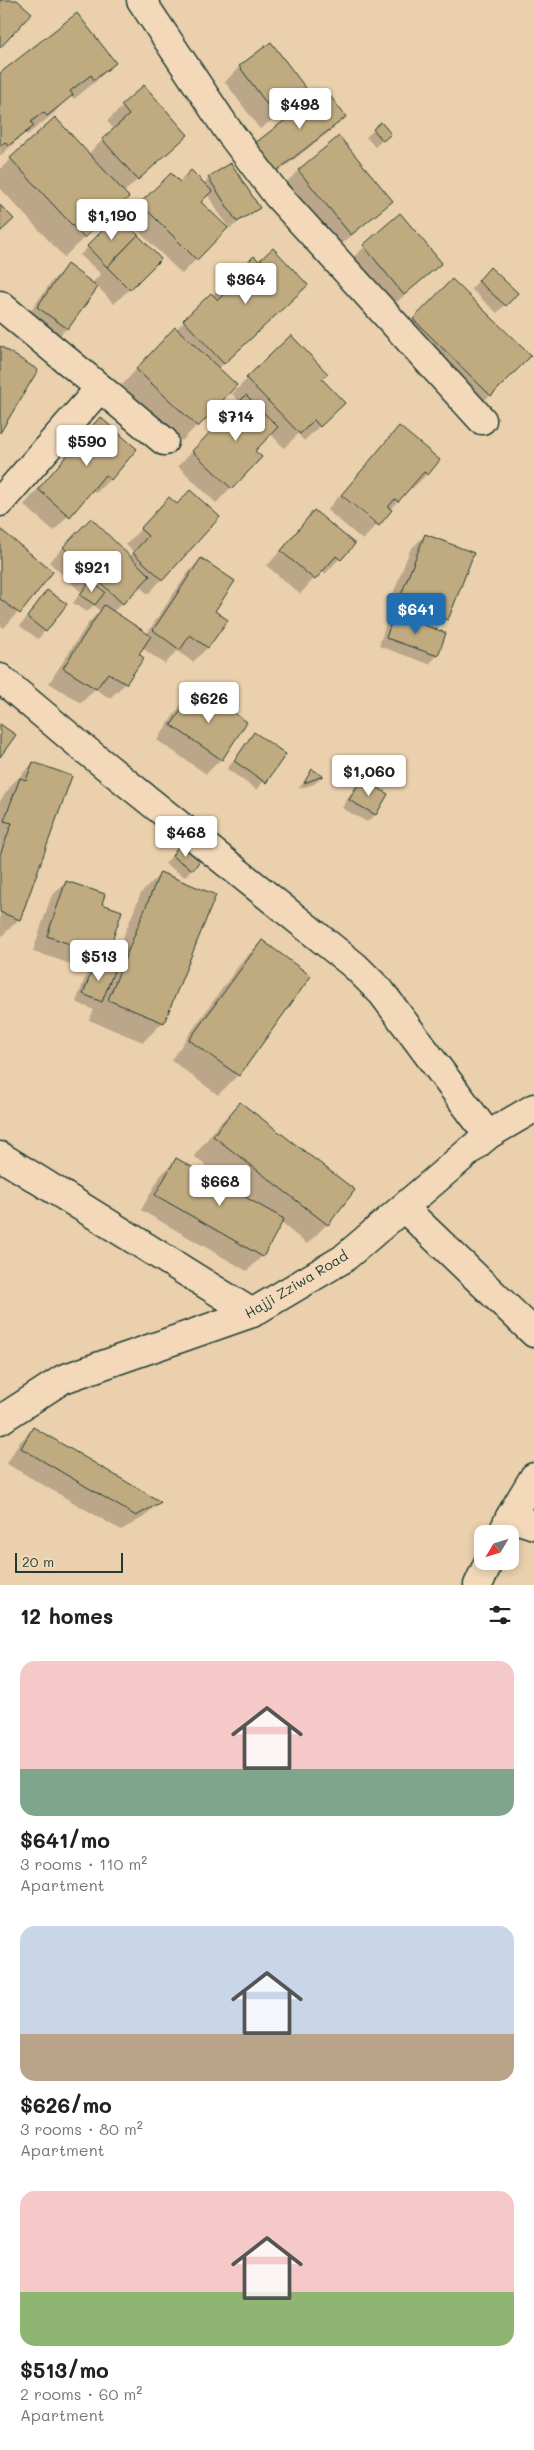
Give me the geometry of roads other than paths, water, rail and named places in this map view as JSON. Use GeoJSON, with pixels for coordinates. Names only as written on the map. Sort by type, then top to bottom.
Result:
{"type":"FeatureCollection","features":[{"type":"Feature","properties":{"kind":"street"},"geometry":{"type":"LineString","coordinates":[[141,0],[227,129],[277,194],[482,420]]}},
{"type":"Feature","properties":{"kind":"street"},"geometry":{"type":"LineString","coordinates":[[0,305],[164,440]]}},
{"type":"Feature","properties":{"kind":"street"},"geometry":{"type":"LineString","coordinates":[[0,502],[100,388]]}},
{"type":"Feature","properties":{"kind":"street"},"geometry":{"type":"LineString","coordinates":[[0,678],[82,747],[355,966],[388,1000],[488,1135]]}},
{"type":"Feature","properties":{"kind":"street","name":"Hajji Zziwa Road"},"geometry":{"type":"LineString","coordinates":[[0,1420],[63,1379],[252,1313],[343,1259],[488,1135],[534,1108]]}},
{"type":"Feature","properties":{"kind":"street"},"geometry":{"type":"LineString","coordinates":[[0,1156],[252,1313]]}},
{"type":"Feature","properties":{"kind":"street"},"geometry":{"type":"LineString","coordinates":[[404,1208],[534,1334]]}},
{"type":"Feature","properties":{"kind":"street"},"geometry":{"type":"LineString","coordinates":[[516,1525],[534,1476]]}},
{"type":"Feature","properties":{"kind":"street"},"geometry":{"type":"LineString","coordinates":[[478,1585],[485,1570]]}}]}
